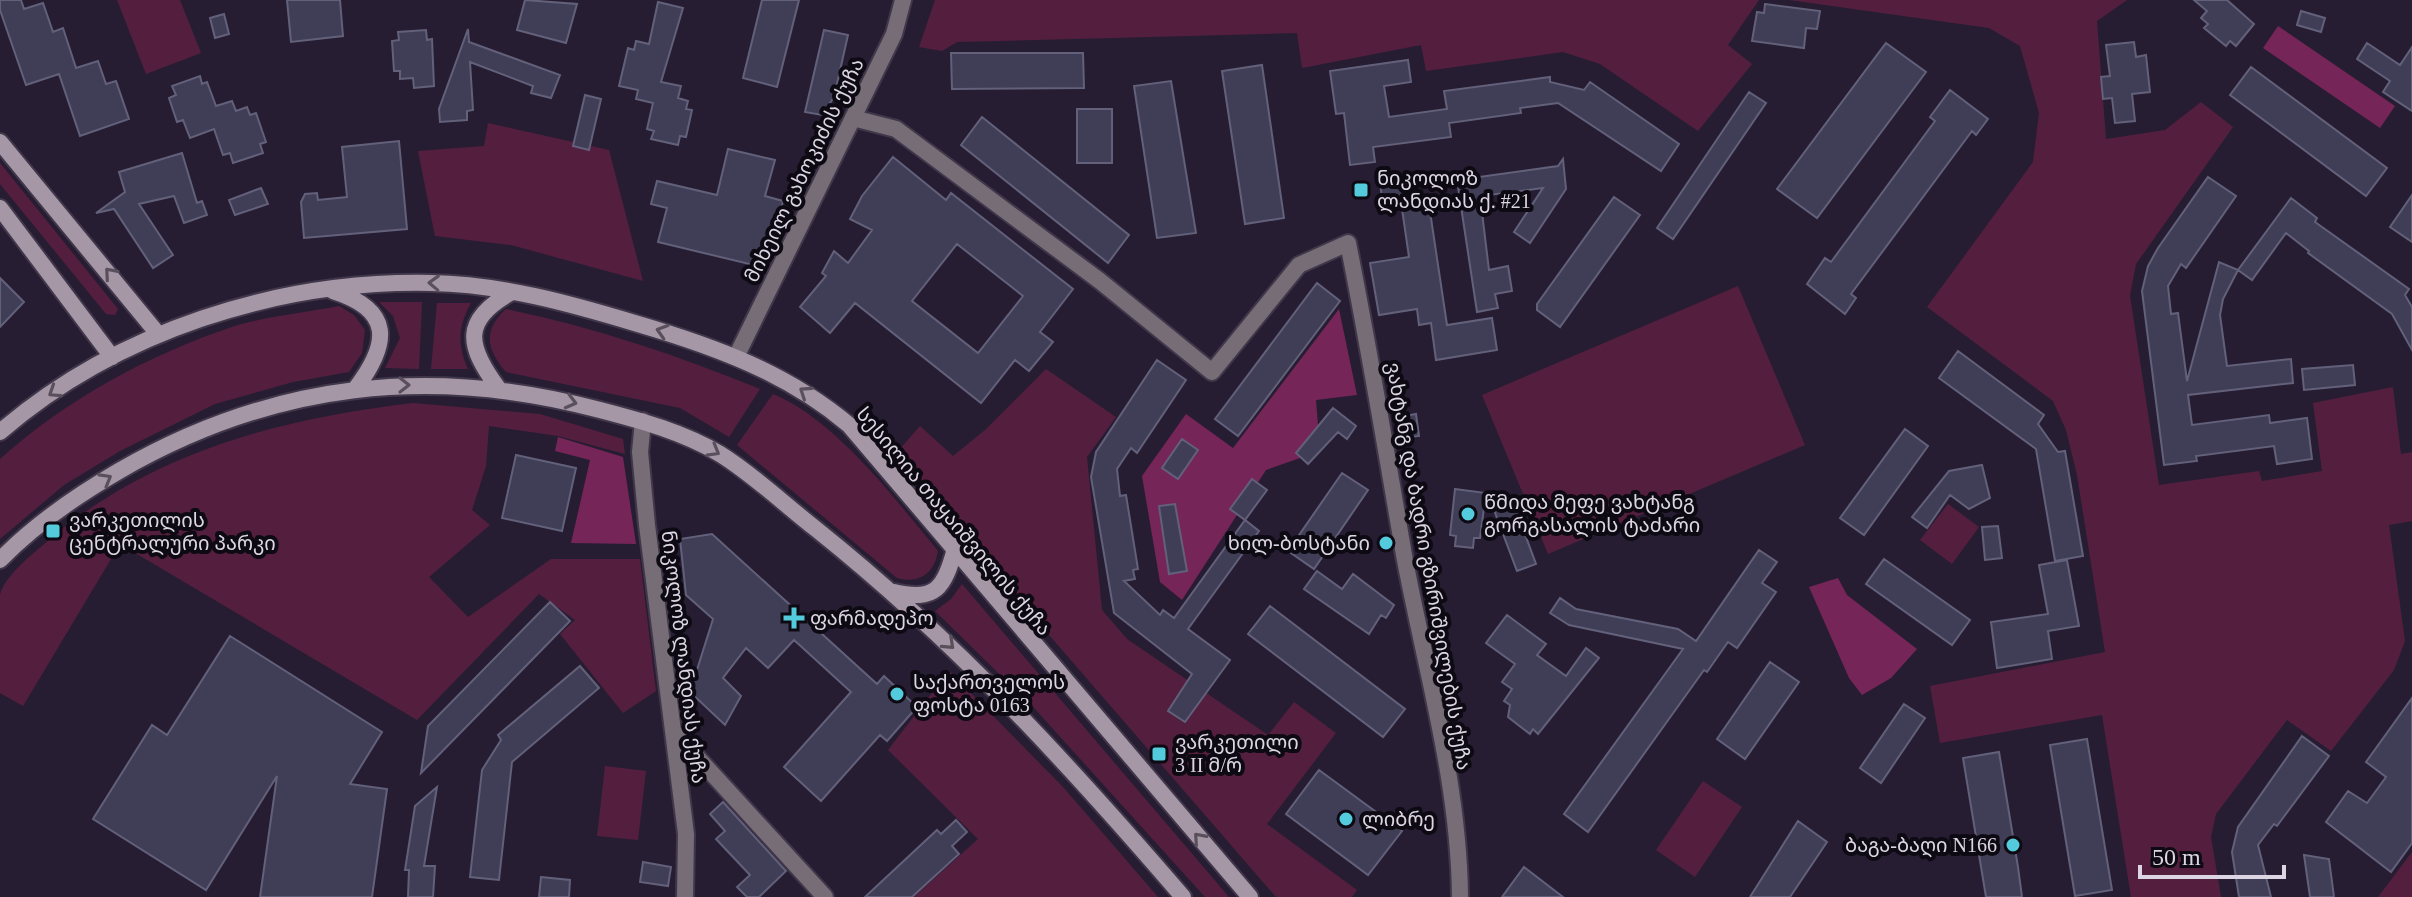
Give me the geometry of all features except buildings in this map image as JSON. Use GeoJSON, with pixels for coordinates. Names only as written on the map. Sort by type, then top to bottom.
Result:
{"type":"FeatureCollection","features":[{"type":"Feature","properties":{"kind":"main road"},"geometry":{"type":"LineString","coordinates":[[0,142],[158,334]]}},
{"type":"Feature","properties":{"kind":"main road"},"geometry":{"type":"LineString","coordinates":[[0,208],[112,357]]}},
{"type":"Feature","properties":{"kind":"main road","name":"სესილია თაყაიშვილის ქუჩა"},"geometry":{"type":"LineString","coordinates":[[0,432],[34,405],[112,357],[158,334],[259,302],[328,290],[432,283],[512,292],[615,317],[736,357],[801,388],[849,425],[1250,897]]}},
{"type":"Feature","properties":{"kind":"main road"},"geometry":{"type":"LineString","coordinates":[[328,290],[353,298],[368,307],[381,330],[378,356],[356,388]]}},
{"type":"Feature","properties":{"kind":"main road"},"geometry":{"type":"LineString","coordinates":[[498,388],[480,363],[475,329],[478,317],[488,305],[512,292]]}},
{"type":"Feature","properties":{"kind":"main road"},"geometry":{"type":"LineString","coordinates":[[0,560],[66,504],[172,443],[233,416],[356,388],[392,385],[498,388],[643,421],[692,439],[723,456],[891,592],[1038,730],[1183,897]]}},
{"type":"Feature","properties":{"kind":"main road"},"geometry":{"type":"LineString","coordinates":[[891,592],[914,597],[933,592],[946,577],[955,549]]}},
{"type":"Feature","properties":{"kind":"street","name":"მიხეილ გახოკიძის ქუჩა"},"geometry":{"type":"LineString","coordinates":[[736,357],[894,34],[903,0]]}},
{"type":"Feature","properties":{"kind":"street","name":"ვახტანგ და ბადრი გზირიშვილების ქუჩა"},"geometry":{"type":"LineString","coordinates":[[853,118],[896,129],[1100,281],[1212,372],[1299,265],[1348,243],[1382,407],[1405,555],[1439,719],[1460,897]]}},
{"type":"Feature","properties":{"kind":"street","name":"ნიკოლოზ ლანდიას ქუჩა"},"geometry":{"type":"LineString","coordinates":[[643,421],[640,452],[647,525],[676,734],[686,834],[685,897]]}},
{"type":"Feature","properties":{"kind":"street"},"geometry":{"type":"LineString","coordinates":[[676,734],[825,897]]}},
{"type":"Feature","properties":{"kind":"shaded area"},"geometry":{"type":"Polygon","coordinates":[[[117,0],[180,0],[201,53],[146,74],[117,0]]]}},
{"type":"Feature","properties":{"kind":"shaded area"},"geometry":{"type":"Polygon","coordinates":[[[935,0],[1759,0],[1728,45],[1752,64],[1698,131],[1600,64],[1563,52],[1426,71],[1421,45],[1302,68],[1297,33],[957,42],[942,51],[919,47],[935,0]]]}},
{"type":"Feature","properties":{"kind":"shaded area"},"geometry":{"type":"Polygon","coordinates":[[[1789,0],[2127,0],[2097,21],[2106,139],[2165,130],[2201,102],[2233,127],[2136,264],[2130,296],[2159,485],[2259,471],[2262,481],[2322,471],[2313,403],[2393,387],[2401,454],[2412,452],[2412,521],[2389,525],[2405,641],[2394,670],[2331,751],[2287,720],[2216,814],[2211,837],[2221,897],[2131,897],[2102,715],[1940,743],[1930,686],[2105,652],[2077,475],[2066,430],[2053,401],[1927,307],[2033,162],[2039,113],[2020,46],[1989,28],[1789,0]]]}},
{"type":"Feature","properties":{"kind":"shaded area"},"geometry":{"type":"Polygon","coordinates":[[[2278,26],[2395,106],[2380,128],[2263,48],[2278,26]]]}},
{"type":"Feature","properties":{"kind":"shaded area"},"geometry":{"type":"Polygon","coordinates":[[[488,123],[609,150],[643,281],[511,245],[435,236],[418,151],[484,146],[488,123]]]}},
{"type":"Feature","properties":{"kind":"shaded area"},"geometry":{"type":"Polygon","coordinates":[[[0,163],[118,309],[115,315],[106,314],[0,184],[0,163]]]}},
{"type":"Feature","properties":{"kind":"shaded area"},"geometry":{"type":"Polygon","coordinates":[[[1738,286],[1805,445],[1548,554],[1482,395],[1738,286]]]}},
{"type":"Feature","properties":{"kind":"shaded area"},"geometry":{"type":"Polygon","coordinates":[[[379,302],[422,302],[419,369],[385,368],[400,338],[393,316],[379,302]]]}},
{"type":"Feature","properties":{"kind":"shaded area"},"geometry":{"type":"Polygon","coordinates":[[[437,303],[471,303],[460,336],[468,369],[431,369],[437,303]]]}},
{"type":"Feature","properties":{"kind":"shaded area"},"geometry":{"type":"Polygon","coordinates":[[[339,306],[354,315],[365,330],[362,353],[349,372],[293,382],[215,404],[120,451],[64,485],[0,539],[0,459],[53,417],[111,380],[203,337],[273,317],[339,306]]]}},
{"type":"Feature","properties":{"kind":"shaded area"},"geometry":{"type":"Polygon","coordinates":[[[506,309],[635,343],[760,389],[729,437],[680,408],[506,372],[494,355],[490,340],[493,324],[506,309]]]}},
{"type":"Feature","properties":{"kind":"shaded area"},"geometry":{"type":"Polygon","coordinates":[[[1339,309],[1357,395],[1316,400],[1320,451],[1266,470],[1182,600],[1160,582],[1142,476],[1186,414],[1233,448],[1339,309]]]}},
{"type":"Feature","properties":{"kind":"shaded area"},"geometry":{"type":"Polygon","coordinates":[[[1046,369],[1116,417],[1087,457],[1102,610],[1127,639],[1268,735],[1294,702],[1336,733],[1267,824],[1357,890],[1352,897],[1276,897],[959,531],[898,451],[920,426],[953,456],[985,430],[1046,369]]]}},
{"type":"Feature","properties":{"kind":"shaded area"},"geometry":{"type":"Polygon","coordinates":[[[773,394],[819,422],[863,462],[938,551],[929,571],[912,580],[897,578],[737,445],[773,394]]]}},
{"type":"Feature","properties":{"kind":"shaded area"},"geometry":{"type":"Polygon","coordinates":[[[413,403],[540,414],[623,439],[625,454],[558,436],[489,426],[486,466],[472,510],[490,525],[429,577],[468,617],[551,559],[640,559],[656,691],[623,713],[560,634],[575,620],[539,594],[417,720],[120,544],[23,706],[0,693],[2,588],[25,561],[84,513],[126,486],[217,446],[313,419],[413,403]]]}},
{"type":"Feature","properties":{"kind":"shaded area"},"geometry":{"type":"Polygon","coordinates":[[[558,437],[623,457],[636,544],[571,543],[590,460],[555,451],[558,437]]]}},
{"type":"Feature","properties":{"kind":"shaded area"},"geometry":{"type":"Polygon","coordinates":[[[1948,504],[1979,527],[1952,564],[1920,540],[1948,504]]]}},
{"type":"Feature","properties":{"kind":"shaded area"},"geometry":{"type":"Polygon","coordinates":[[[1838,578],[1847,595],[1917,649],[1891,678],[1862,695],[1849,678],[1809,587],[1838,578]]]}},
{"type":"Feature","properties":{"kind":"shaded area"},"geometry":{"type":"Polygon","coordinates":[[[962,584],[1229,897],[1205,897],[1035,709],[935,611],[951,599],[962,584]]]}},
{"type":"Feature","properties":{"kind":"shaded area"},"geometry":{"type":"Polygon","coordinates":[[[949,671],[1064,788],[1158,897],[914,897],[978,839],[888,750],[949,671]]]}},
{"type":"Feature","properties":{"kind":"shaded area"},"geometry":{"type":"Polygon","coordinates":[[[605,766],[646,771],[638,840],[597,836],[605,766]]]}},
{"type":"Feature","properties":{"kind":"shaded area"},"geometry":{"type":"Polygon","coordinates":[[[1703,781],[1742,807],[1695,877],[1656,850],[1703,781]]]}},
{"type":"Feature","properties":{"kind":"shaded area"},"geometry":{"type":"Polygon","coordinates":[[[2412,852],[2412,897],[2378,897],[2412,852]]]}},
{"type":"Feature","properties":{"kind":"place","name":"ნიკოლოზ ლანდიას ქ. #21"},"geometry":{"type":"Point","coordinates":[1361,190]}},
{"type":"Feature","properties":{"kind":"place","name":"წმიდა მეფე ვახტანგ გორგასალის ტაძარი"},"geometry":{"type":"Point","coordinates":[1468,514]}},
{"type":"Feature","properties":{"kind":"place","name":"ვარკეთილის ცენტრალური პარკი"},"geometry":{"type":"Point","coordinates":[53,531]}},
{"type":"Feature","properties":{"kind":"place","name":"ხილ-ბოსტანი"},"geometry":{"type":"Point","coordinates":[1386,543]}},
{"type":"Feature","properties":{"kind":"place","name":"ფარმადეპო"},"geometry":{"type":"Point","coordinates":[794,618]}},
{"type":"Feature","properties":{"kind":"place","name":"საქართველოს ფოსტა 0163"},"geometry":{"type":"Point","coordinates":[897,694]}},
{"type":"Feature","properties":{"kind":"place","name":"ვარკეთილი 3 II მ/რ"},"geometry":{"type":"Point","coordinates":[1159,754]}},
{"type":"Feature","properties":{"kind":"place","name":"ლიბრე"},"geometry":{"type":"Point","coordinates":[1346,819]}},
{"type":"Feature","properties":{"kind":"place","name":"ბაგა-ბაღი N166"},"geometry":{"type":"Point","coordinates":[2013,845]}}]}
